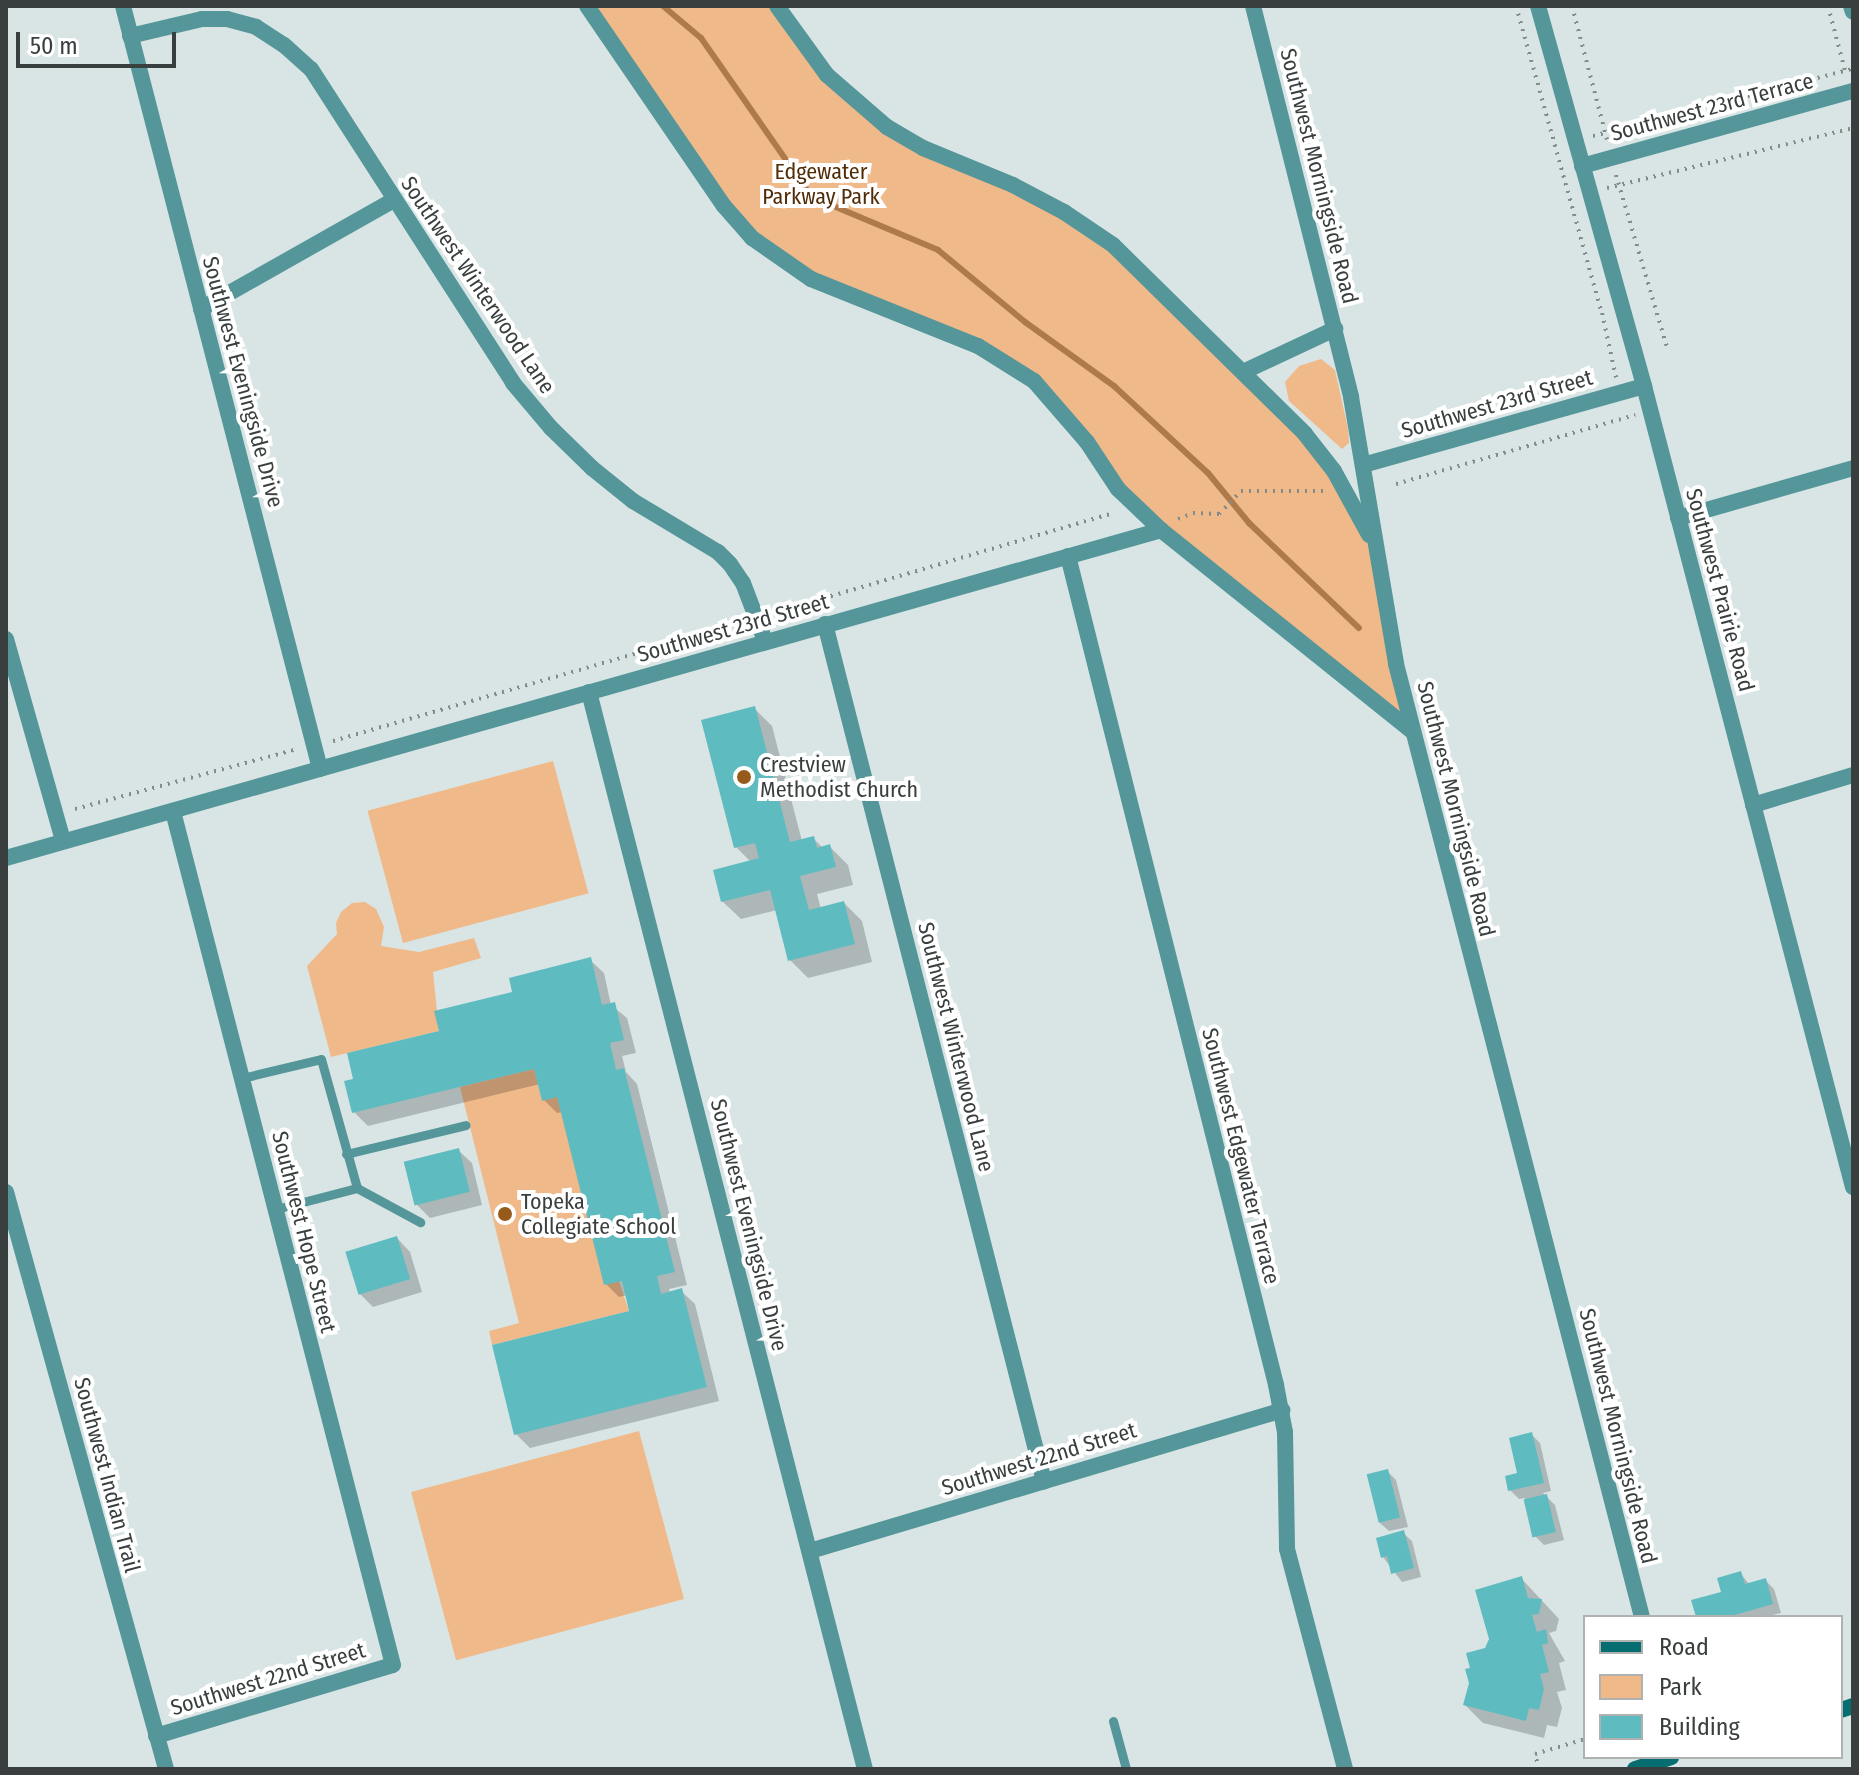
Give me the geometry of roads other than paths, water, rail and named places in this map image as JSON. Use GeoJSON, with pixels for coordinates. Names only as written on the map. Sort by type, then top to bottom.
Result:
{"type":"FeatureCollection","features":[{"type":"Feature","properties":{"kind":"main road"},"geometry":{"type":"LineString","coordinates":[[1635,1769],[1665,1759]]}},
{"type":"Feature","properties":{"kind":"street","name":"Southwest Eveningside Drive"},"geometry":{"type":"LineString","coordinates":[[123,6],[320,769]]}},
{"type":"Feature","properties":{"kind":"street"},"geometry":{"type":"LineString","coordinates":[[587,6],[724,206],[752,238],[811,279],[978,346],[1034,381],[1087,442],[1118,489],[1161,530],[1413,732]]}},
{"type":"Feature","properties":{"kind":"street"},"geometry":{"type":"LineString","coordinates":[[777,6],[817,63],[853,100],[923,148],[1013,185],[1064,212],[1113,245],[1320,452],[1356,509],[1367,533],[1374,538]]}},
{"type":"Feature","properties":{"kind":"street","name":"Southwest Morningside Road"},"geometry":{"type":"LineString","coordinates":[[1253,6],[1335,329],[1363,465],[1396,664],[1641,1615]]}},
{"type":"Feature","properties":{"kind":"street","name":"Southwest Prairie Road"},"geometry":{"type":"LineString","coordinates":[[1538,6],[1644,386],[1853,1187]]}},
{"type":"Feature","properties":{"kind":"street"},"geometry":{"type":"LineString","coordinates":[[1851,6],[1853,12]]}},
{"type":"Feature","properties":{"kind":"street","name":"Southwest Winterwood Lane"},"geometry":{"type":"LineString","coordinates":[[130,36],[202,19],[227,19],[256,27],[284,45],[311,69],[484,341],[532,407],[613,485],[669,524],[718,552],[730,564],[743,583],[765,641]]}},
{"type":"Feature","properties":{"kind":"street","name":"Southwest 23rd Terrace"},"geometry":{"type":"LineString","coordinates":[[1582,166],[1852,91]]}},
{"type":"Feature","properties":{"kind":"street"},"geometry":{"type":"LineString","coordinates":[[201,309],[394,200]]}},
{"type":"Feature","properties":{"kind":"street"},"geometry":{"type":"LineString","coordinates":[[1243,372],[1335,329]]}},
{"type":"Feature","properties":{"kind":"street","name":"Southwest 23rd Street"},"geometry":{"type":"LineString","coordinates":[[1363,465],[1644,386]]}},
{"type":"Feature","properties":{"kind":"street"},"geometry":{"type":"LineString","coordinates":[[1678,518],[1853,468]]}},
{"type":"Feature","properties":{"kind":"street","name":"Southwest 23rd Street"},"geometry":{"type":"LineString","coordinates":[[6,858],[1161,530]]}},
{"type":"Feature","properties":{"kind":"street","name":"Southwest Edgewater Terrace"},"geometry":{"type":"LineString","coordinates":[[1068,556],[1282,1410],[1287,1549],[1345,1769]]}},
{"type":"Feature","properties":{"kind":"street","name":"Southwest Winterwood Lane"},"geometry":{"type":"LineString","coordinates":[[825,624],[1044,1481]]}},
{"type":"Feature","properties":{"kind":"street"},"geometry":{"type":"LineString","coordinates":[[6,639],[63,841]]}},
{"type":"Feature","properties":{"kind":"street","name":"Southwest Eveningside Drive"},"geometry":{"type":"LineString","coordinates":[[589,692],[865,1769]]}},
{"type":"Feature","properties":{"kind":"street"},"geometry":{"type":"LineString","coordinates":[[1753,805],[1853,775]]}},
{"type":"Feature","properties":{"kind":"street","name":"Southwest Hope Street"},"geometry":{"type":"LineString","coordinates":[[173,811],[393,1665]]}},
{"type":"Feature","properties":{"kind":"street","name":"Southwest Indian Trail"},"geometry":{"type":"LineString","coordinates":[[6,1192],[166,1769]]}},
{"type":"Feature","properties":{"kind":"street","name":"Southwest 22nd Street"},"geometry":{"type":"LineString","coordinates":[[810,1551],[1282,1410]]}},
{"type":"Feature","properties":{"kind":"street","name":"Southwest 22nd Street"},"geometry":{"type":"LineString","coordinates":[[156,1736],[393,1665]]}},
{"type":"Feature","properties":{"kind":"lane"},"geometry":{"type":"LineString","coordinates":[[242,1078],[321,1059],[357,1188]]}},
{"type":"Feature","properties":{"kind":"lane"},"geometry":{"type":"LineString","coordinates":[[346,1154],[466,1125]]}},
{"type":"Feature","properties":{"kind":"lane"},"geometry":{"type":"LineString","coordinates":[[276,1209],[357,1188],[420,1222]]}},
{"type":"Feature","properties":{"kind":"lane"},"geometry":{"type":"LineString","coordinates":[[1113,1721],[1126,1769]]}},
{"type":"Feature","properties":{"kind":"waterway"},"geometry":{"type":"LineString","coordinates":[[663,6],[701,38],[812,197],[938,250],[1025,322],[1114,386],[1208,473],[1249,523],[1359,628]]}},
{"type":"Feature","properties":{"kind":"place","name":"Crestview Methodist Church"},"geometry":{"type":"Point","coordinates":[744,777]}},
{"type":"Feature","properties":{"kind":"place","name":"Topeka Collegiate School"},"geometry":{"type":"Point","coordinates":[505,1214]}},
{"type":"Feature","properties":{"kind":"park label","name":"Edgewater Parkway Park"},"geometry":{"type":"Point","coordinates":[821,184]}}]}
